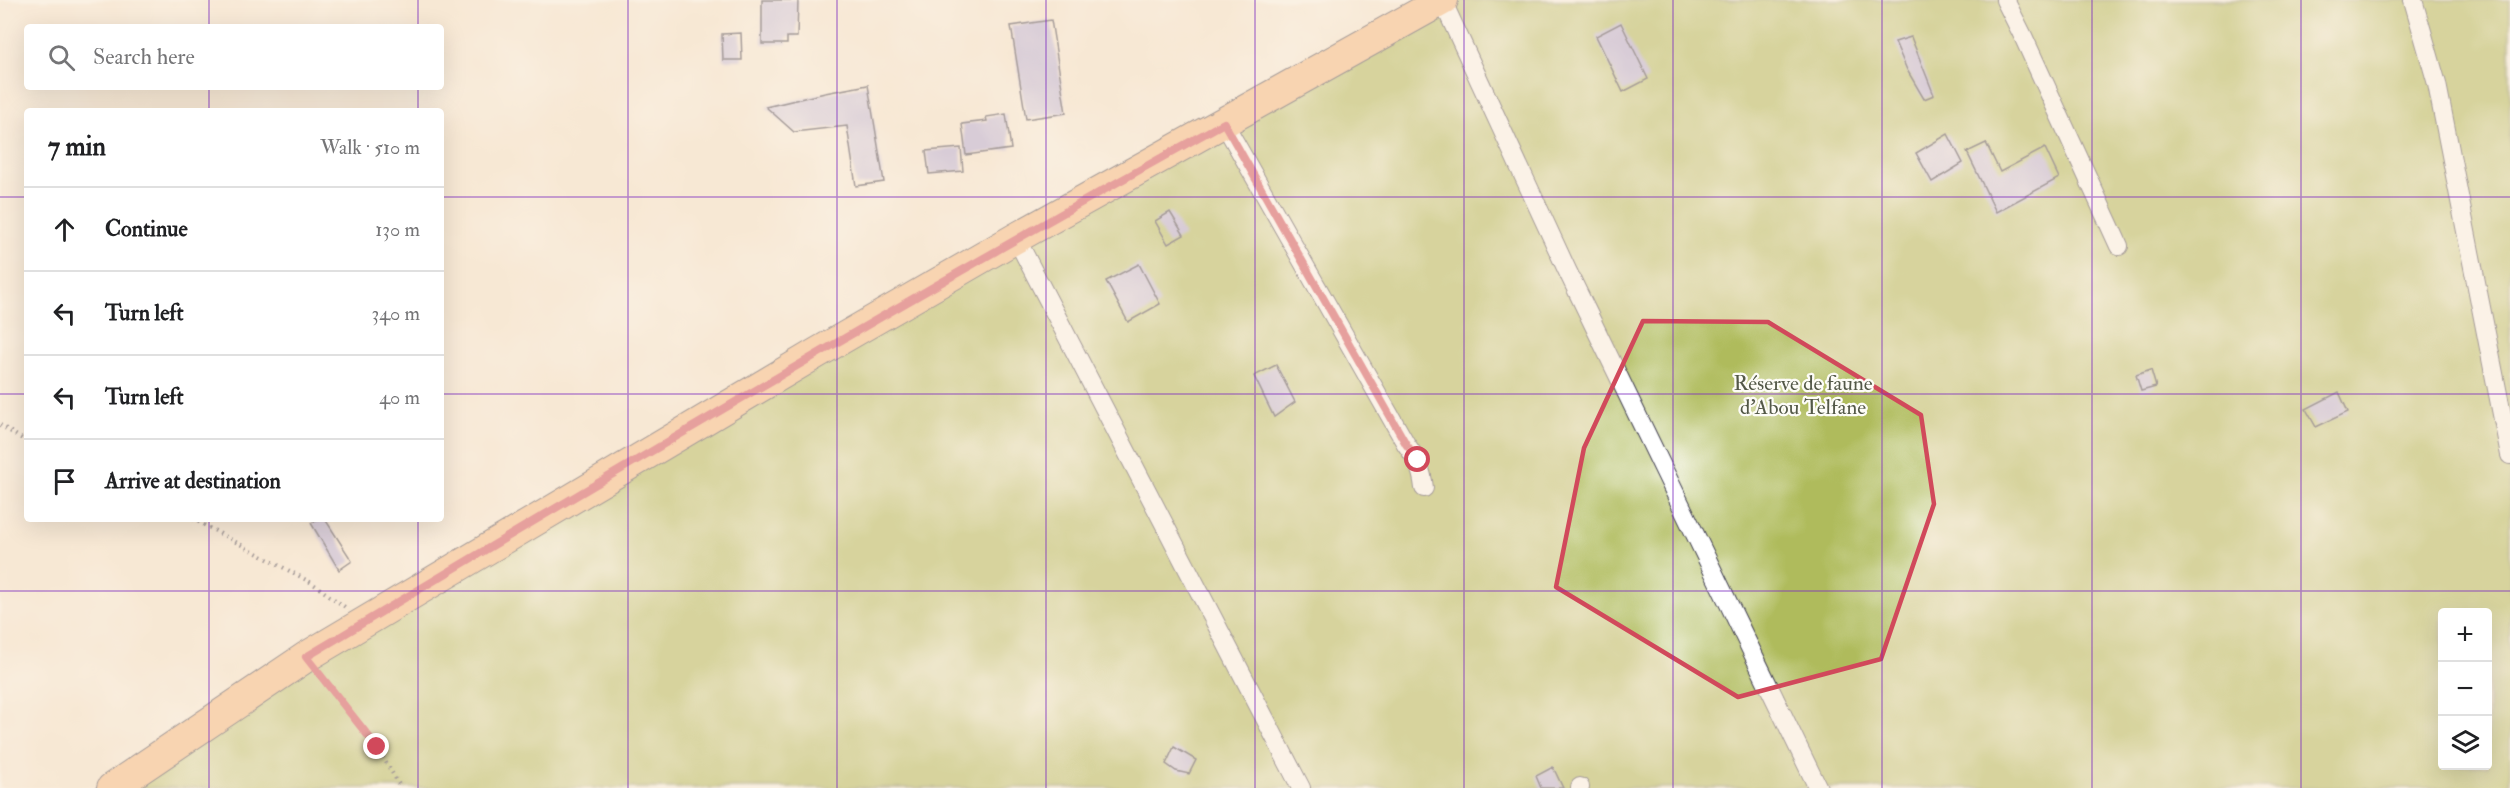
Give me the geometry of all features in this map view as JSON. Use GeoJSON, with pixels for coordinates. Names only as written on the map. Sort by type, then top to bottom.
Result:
{"type":"FeatureCollection","features":[{"type":"Feature","properties":{"kind":"main road"},"geometry":{"type":"LineString","coordinates":[[112,788],[306,657],[807,359],[1016,238],[1442,0]]}},
{"type":"Feature","properties":{"kind":"street"},"geometry":{"type":"LineString","coordinates":[[1442,0],[1567,270],[1818,788]]}},
{"type":"Feature","properties":{"kind":"street"},"geometry":{"type":"LineString","coordinates":[[2005,0],[2119,246]]}},
{"type":"Feature","properties":{"kind":"street"},"geometry":{"type":"LineString","coordinates":[[2413,0],[2437,84],[2510,455]]}},
{"type":"Feature","properties":{"kind":"street"},"geometry":{"type":"LineString","coordinates":[[1224,123],[1406,444],[1418,460],[1424,488]]}},
{"type":"Feature","properties":{"kind":"street"},"geometry":{"type":"LineString","coordinates":[[1016,238],[1301,788]]}},
{"type":"Feature","properties":{"kind":"path"},"geometry":{"type":"LineString","coordinates":[[0,425],[24,440]]}},
{"type":"Feature","properties":{"kind":"path"},"geometry":{"type":"LineString","coordinates":[[199,522],[312,583],[365,621]]}},
{"type":"Feature","properties":{"kind":"path"},"geometry":{"type":"LineString","coordinates":[[306,657],[377,747],[401,788]]}},
{"type":"Feature","properties":{"kind":"highlighted area"},"geometry":{"type":"Polygon","coordinates":[[[1643,321],[1768,322],[1921,415],[1934,504],[1881,659],[1738,697],[1556,587],[1584,448],[1643,321]]]}},
{"type":"Feature","properties":{"kind":"green space","name":"Réserve de faune d'Abou Telfane"},"geometry":{"type":"Polygon","coordinates":[[[1443,0],[2510,0],[2510,788],[112,788],[306,657],[1443,0]]]}},
{"type":"Feature","properties":{"kind":"building"},"geometry":{"type":"Polygon","coordinates":[[[762,0],[798,0],[797,37],[787,37],[787,44],[762,44],[762,0]]]}},
{"type":"Feature","properties":{"kind":"building"},"geometry":{"type":"Polygon","coordinates":[[[1051,20],[1066,113],[1026,119],[1011,26],[1051,20]]]}},
{"type":"Feature","properties":{"kind":"building"},"geometry":{"type":"Polygon","coordinates":[[[1621,23],[1648,79],[1623,92],[1596,36],[1621,23]]]}},
{"type":"Feature","properties":{"kind":"building"},"geometry":{"type":"Polygon","coordinates":[[[741,33],[742,60],[723,60],[722,34],[741,33]]]}},
{"type":"Feature","properties":{"kind":"building"},"geometry":{"type":"Polygon","coordinates":[[[1911,37],[1934,95],[1924,99],[1907,70],[1895,42],[1911,37]]]}},
{"type":"Feature","properties":{"kind":"building"},"geometry":{"type":"Polygon","coordinates":[[[868,85],[884,182],[856,186],[847,126],[794,132],[766,107],[825,93],[868,85]]]}},
{"type":"Feature","properties":{"kind":"building"},"geometry":{"type":"Polygon","coordinates":[[[1006,114],[1011,149],[966,155],[962,124],[987,121],[986,117],[1006,114]]]}},
{"type":"Feature","properties":{"kind":"building"},"geometry":{"type":"Polygon","coordinates":[[[1948,134],[1963,163],[1932,182],[1916,153],[1948,134]]]}},
{"type":"Feature","properties":{"kind":"building"},"geometry":{"type":"Polygon","coordinates":[[[1986,143],[2000,172],[2045,148],[2059,178],[1996,212],[1967,152],[1986,143]]]}},
{"type":"Feature","properties":{"kind":"building"},"geometry":{"type":"Polygon","coordinates":[[[961,148],[963,171],[929,174],[926,151],[961,148]]]}},
{"type":"Feature","properties":{"kind":"building"},"geometry":{"type":"Polygon","coordinates":[[[1170,212],[1184,235],[1168,244],[1155,221],[1170,212]]]}},
{"type":"Feature","properties":{"kind":"building"},"geometry":{"type":"Polygon","coordinates":[[[1139,264],[1160,304],[1128,322],[1106,281],[1139,264]]]}},
{"type":"Feature","properties":{"kind":"building"},"geometry":{"type":"Polygon","coordinates":[[[1276,365],[1295,402],[1274,417],[1254,376],[1276,365]]]}},
{"type":"Feature","properties":{"kind":"building"},"geometry":{"type":"Polygon","coordinates":[[[2151,370],[2156,387],[2141,391],[2136,375],[2151,370]]]}},
{"type":"Feature","properties":{"kind":"building"},"geometry":{"type":"Polygon","coordinates":[[[2339,392],[2348,412],[2316,427],[2306,409],[2339,392]]]}},
{"type":"Feature","properties":{"kind":"building"},"geometry":{"type":"Polygon","coordinates":[[[327,522],[352,561],[339,570],[311,523],[327,522]]]}},
{"type":"Feature","properties":{"kind":"building"},"geometry":{"type":"Polygon","coordinates":[[[1174,747],[1196,760],[1189,774],[1176,771],[1166,764],[1174,747]]]}},
{"type":"Feature","properties":{"kind":"building"},"geometry":{"type":"Polygon","coordinates":[[[1553,767],[1563,788],[1541,788],[1536,776],[1553,767]]]}},
{"type":"Feature","properties":{"kind":"route"},"geometry":{"type":"LineString","coordinates":[[377,747],[306,657],[818,353],[1016,238],[1224,123],[1406,444],[1418,460]]}}]}
